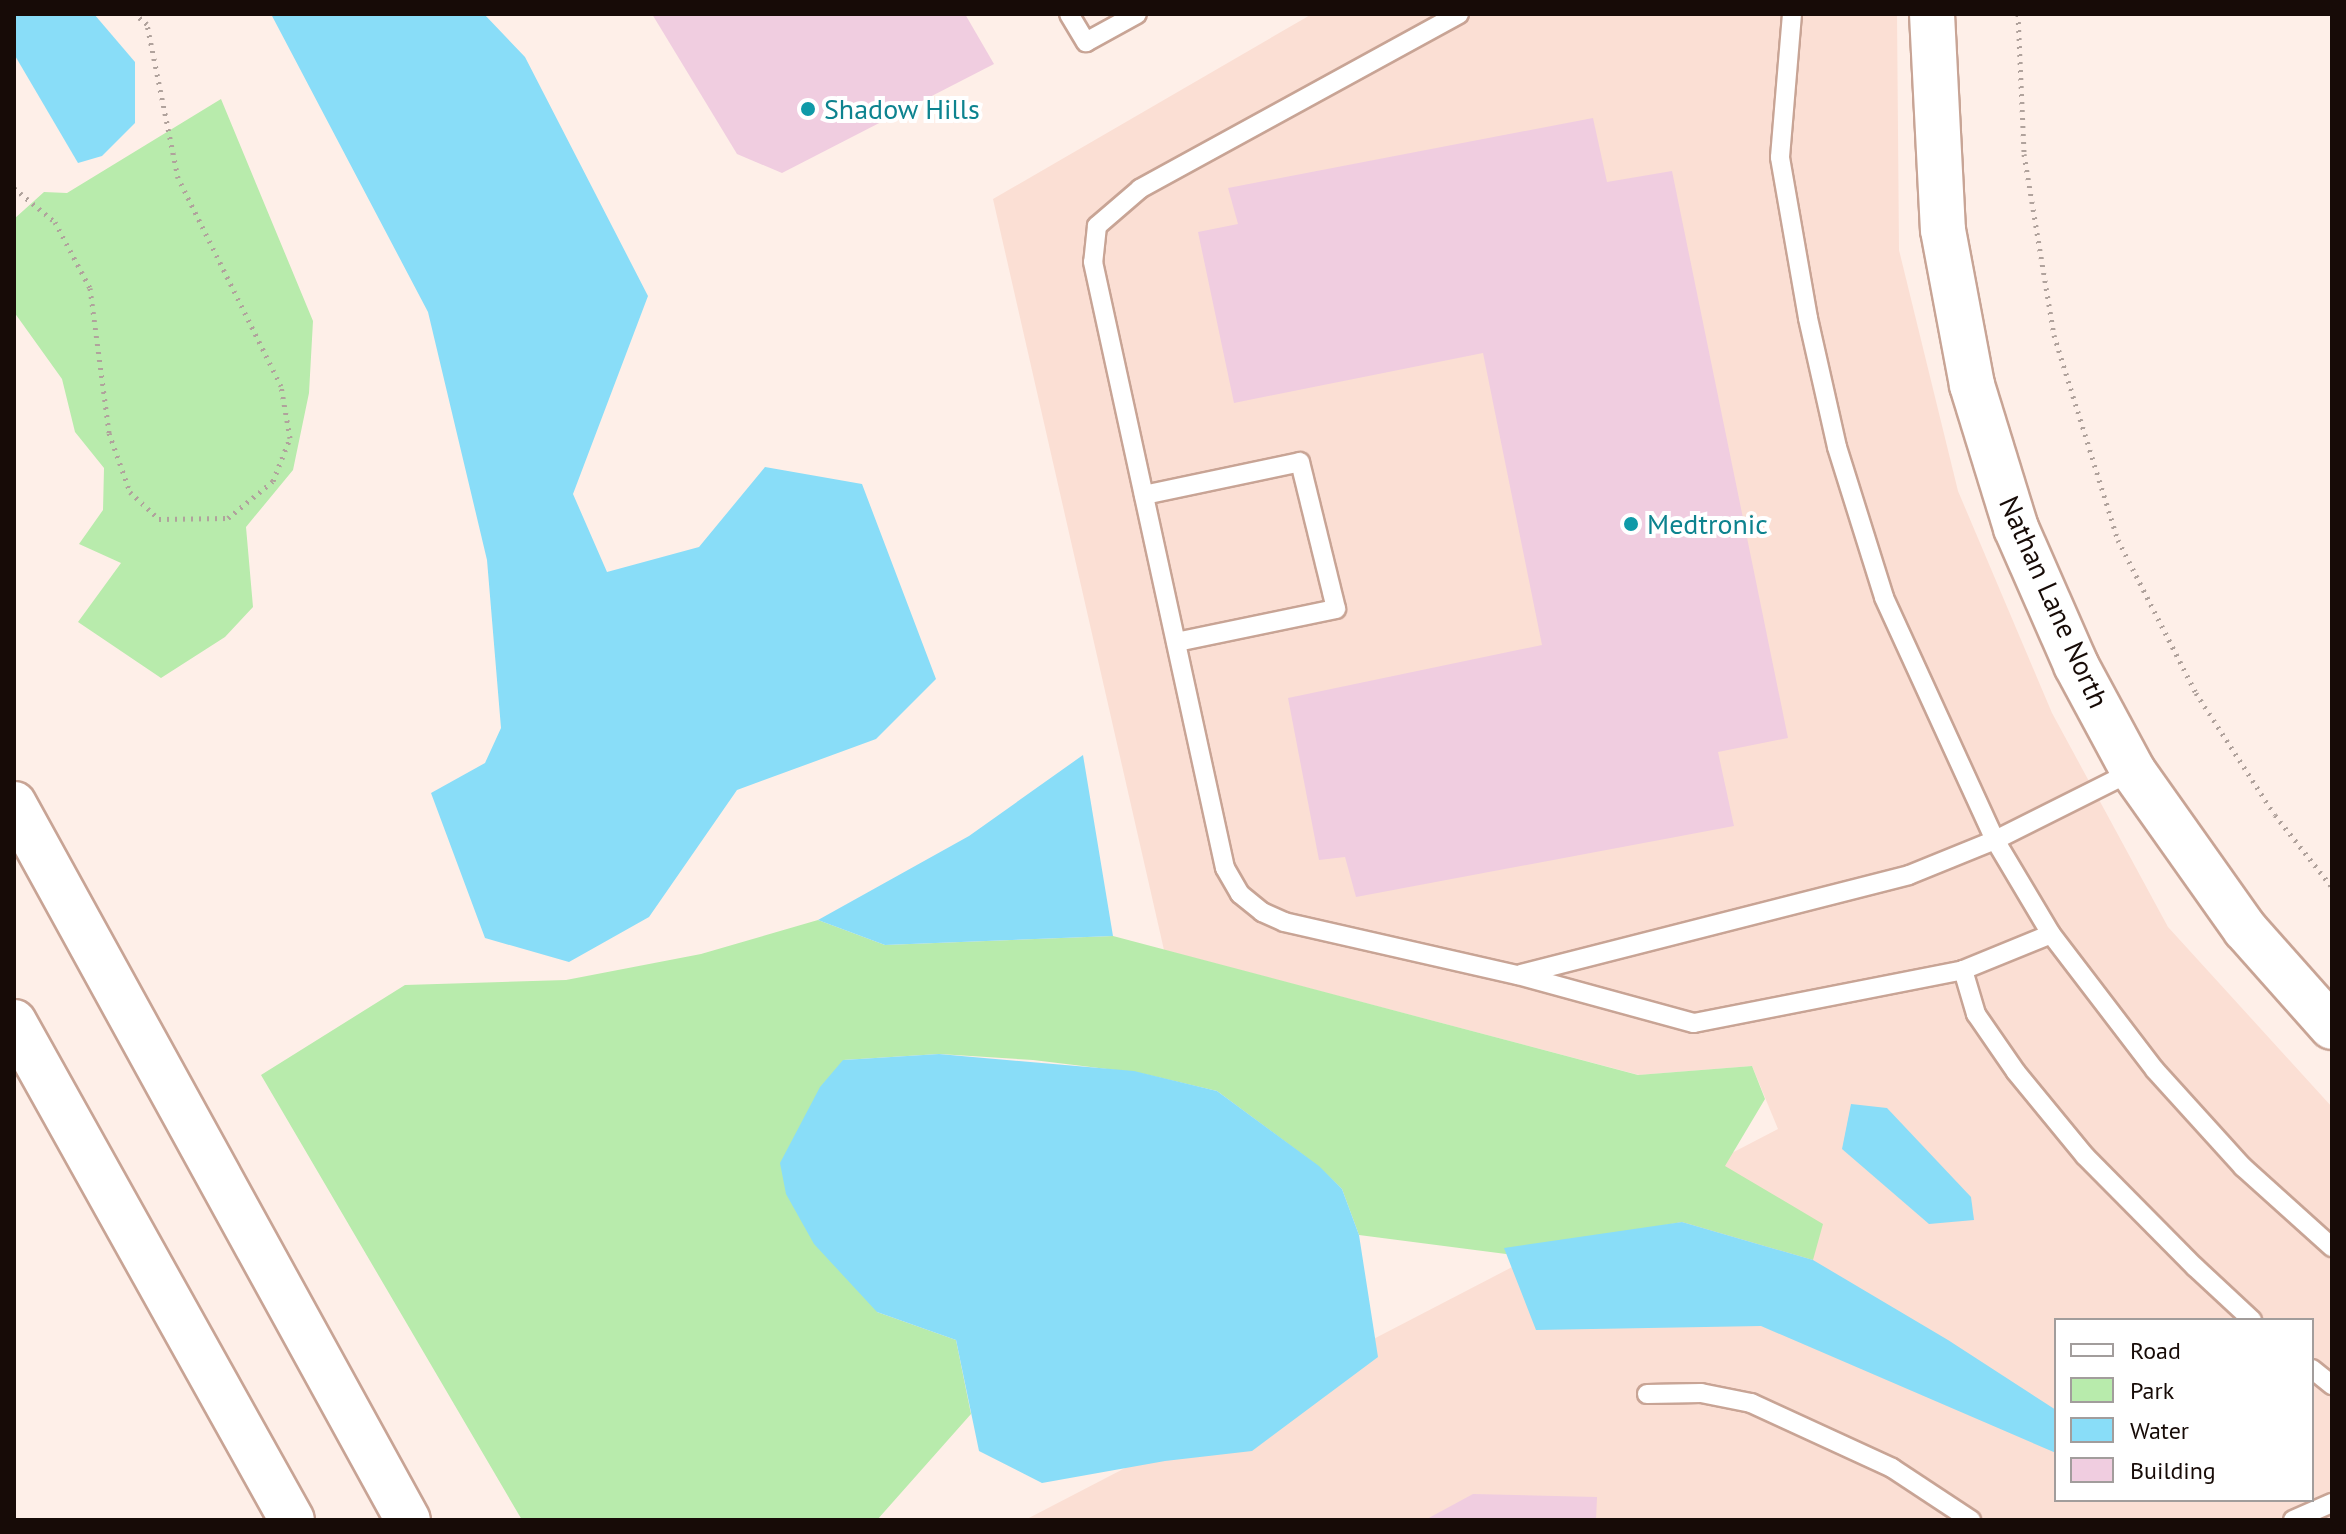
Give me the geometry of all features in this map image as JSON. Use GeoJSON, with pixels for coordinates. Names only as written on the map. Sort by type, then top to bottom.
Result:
{"type":"FeatureCollection","features":[{"type":"Feature","properties":{"kind":"main road","name":"Nathan Lane North"},"geometry":{"type":"LineString","coordinates":[[1932,14],[1943,230],[1972,385],[2016,528],[2076,665],[2133,771],[2245,929],[2332,1027]]}},
{"type":"Feature","properties":{"kind":"main road"},"geometry":{"type":"LineString","coordinates":[[14,804],[408,1520]]}},
{"type":"Feature","properties":{"kind":"main road"},"geometry":{"type":"LineString","coordinates":[[14,1022],[292,1520]]}},
{"type":"Feature","properties":{"kind":"lane"},"geometry":{"type":"LineString","coordinates":[[1069,14],[1086,42],[1137,14]]}},
{"type":"Feature","properties":{"kind":"lane"},"geometry":{"type":"LineString","coordinates":[[1459,14],[1140,189],[1097,226],[1093,262],[1225,868],[1240,894],[1262,912],[1284,922],[1518,975],[1694,1023],[1963,970],[2051,934]]}},
{"type":"Feature","properties":{"kind":"lane"},"geometry":{"type":"LineString","coordinates":[[1792,14],[1780,157],[1808,318],[1837,447],[1884,597],[1995,840],[2051,934],[2155,1070],[2243,1167],[2332,1247]]}},
{"type":"Feature","properties":{"kind":"lane"},"geometry":{"type":"LineString","coordinates":[[1144,495],[1300,462],[1336,609],[1176,642]]}},
{"type":"Feature","properties":{"kind":"lane"},"geometry":{"type":"LineString","coordinates":[[1518,975],[1909,875],[1995,840],[2133,771]]}},
{"type":"Feature","properties":{"kind":"lane"},"geometry":{"type":"LineString","coordinates":[[1963,970],[1976,1014],[2016,1072],[2085,1156],[2250,1318]]}},
{"type":"Feature","properties":{"kind":"lane"},"geometry":{"type":"LineString","coordinates":[[2314,1371],[2332,1385]]}},
{"type":"Feature","properties":{"kind":"lane"},"geometry":{"type":"LineString","coordinates":[[1647,1394],[1701,1393],[1751,1403],[1892,1468],[1971,1520]]}},
{"type":"Feature","properties":{"kind":"lane"},"geometry":{"type":"LineString","coordinates":[[2293,1520],[2332,1503]]}},
{"type":"Feature","properties":{"kind":"path"},"geometry":{"type":"LineString","coordinates":[[14,188],[55,222],[90,288],[109,433],[130,492],[159,519],[228,518],[273,481],[279,467],[290,438],[281,386],[178,178],[147,24],[135,14]]}},
{"type":"Feature","properties":{"kind":"path"},"geometry":{"type":"LineString","coordinates":[[2018,14],[2024,154],[2054,335],[2118,540],[2196,693],[2275,815],[2332,887]]}},
{"type":"Feature","properties":{"kind":"shaded area"},"geometry":{"type":"Polygon","coordinates":[[[1312,14],[1897,14],[1899,250],[1958,491],[2052,713],[2168,927],[2332,1107],[2332,1520],[1025,1520],[1778,1129],[1752,1066],[1639,1075],[1164,950],[993,199],[1312,14]]]}},
{"type":"Feature","properties":{"kind":"green space"},"geometry":{"type":"Polygon","coordinates":[[[221,99],[313,321],[309,393],[293,470],[246,527],[253,607],[225,637],[161,678],[78,622],[121,563],[79,544],[103,510],[104,468],[75,432],[62,379],[14,312],[14,219],[44,192],[67,193],[221,99]]]}},
{"type":"Feature","properties":{"kind":"green space"},"geometry":{"type":"Polygon","coordinates":[[[818,920],[885,945],[1113,936],[1638,1075],[1752,1066],[1765,1099],[1725,1166],[1823,1224],[1813,1260],[1682,1222],[1506,1254],[1359,1235],[1342,1189],[1318,1166],[1217,1091],[1140,1073],[1033,1060],[939,1054],[843,1060],[877,1312],[956,1340],[971,1414],[877,1520],[522,1520],[261,1075],[405,985],[566,980],[701,954],[818,920]]]}},
{"type":"Feature","properties":{"kind":"water"},"geometry":{"type":"Polygon","coordinates":[[[14,14],[94,14],[135,62],[135,123],[102,156],[78,163],[14,54],[14,14]]]}},
{"type":"Feature","properties":{"kind":"water"},"geometry":{"type":"Polygon","coordinates":[[[271,14],[484,14],[525,57],[648,296],[573,494],[607,572],[699,547],[765,467],[862,484],[936,679],[876,739],[737,790],[649,917],[569,962],[485,938],[431,793],[485,763],[501,728],[487,560],[428,312],[271,14]]]}},
{"type":"Feature","properties":{"kind":"water"},"geometry":{"type":"Polygon","coordinates":[[[1083,755],[1113,936],[885,945],[818,920],[969,836],[1083,755]]]}},
{"type":"Feature","properties":{"kind":"water"},"geometry":{"type":"Polygon","coordinates":[[[939,1054],[1134,1071],[1217,1091],[1319,1166],[1342,1189],[1359,1235],[1378,1357],[1252,1451],[1165,1461],[1042,1483],[979,1451],[956,1340],[877,1312],[814,1244],[786,1194],[780,1163],[820,1087],[843,1060],[939,1054]]]}},
{"type":"Feature","properties":{"kind":"water"},"geometry":{"type":"Polygon","coordinates":[[[1851,1104],[1887,1108],[1971,1197],[1974,1220],[1929,1224],[1842,1149],[1851,1104]]]}},
{"type":"Feature","properties":{"kind":"water"},"geometry":{"type":"Polygon","coordinates":[[[1682,1222],[1813,1260],[1948,1340],[2054,1409],[2054,1452],[1761,1326],[1536,1330],[1504,1248],[1682,1222]]]}},
{"type":"Feature","properties":{"kind":"building","name":"Shadow Hills"},"geometry":{"type":"Polygon","coordinates":[[[652,14],[965,14],[994,64],[782,173],[737,154],[652,14]]]}},
{"type":"Feature","properties":{"kind":"building","name":"Medtronic"},"geometry":{"type":"Polygon","coordinates":[[[1593,118],[1607,182],[1672,171],[1788,738],[1718,752],[1734,826],[1356,897],[1345,857],[1319,860],[1288,698],[1542,645],[1483,353],[1234,403],[1198,232],[1238,224],[1228,188],[1593,118]]]}},
{"type":"Feature","properties":{"kind":"building"},"geometry":{"type":"Polygon","coordinates":[[[1473,1494],[1597,1497],[1596,1520],[1425,1520],[1473,1494]]]}},
{"type":"Feature","properties":{"kind":"place","name":"Shadow Hills"},"geometry":{"type":"Point","coordinates":[808,109]}},
{"type":"Feature","properties":{"kind":"place","name":"Medtronic"},"geometry":{"type":"Point","coordinates":[1631,524]}}]}
